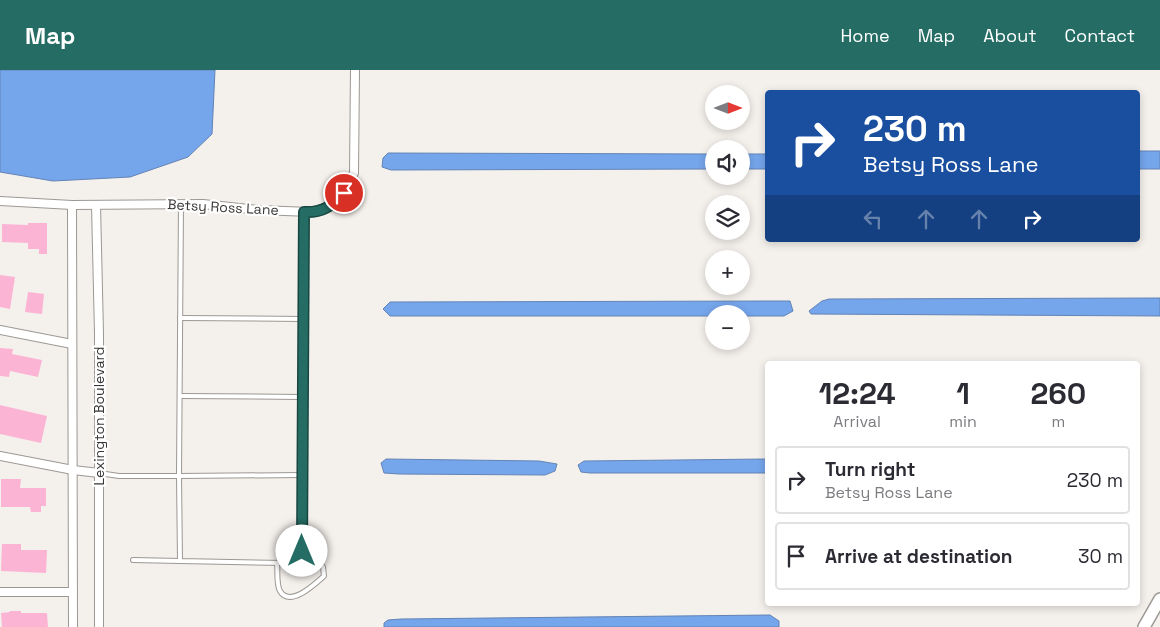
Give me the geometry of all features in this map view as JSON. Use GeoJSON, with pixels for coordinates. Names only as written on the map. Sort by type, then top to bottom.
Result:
{"type":"FeatureCollection","features":[{"type":"Feature","properties":{"kind":"main road"},"geometry":{"type":"LineString","coordinates":[[1144,627],[1160,599]]}},
{"type":"Feature","properties":{"kind":"street","name":"Betsy Ross Lane"},"geometry":{"type":"LineString","coordinates":[[0,201],[72,205],[204,204],[259,210],[304,212],[329,207],[344,193],[354,173],[354,70]]}},
{"type":"Feature","properties":{"kind":"street","name":"Lexington Boulevard"},"geometry":{"type":"LineString","coordinates":[[72,205],[73,627]]}},
{"type":"Feature","properties":{"kind":"street","name":"Lexington Boulevard"},"geometry":{"type":"LineString","coordinates":[[96,205],[99,627]]}},
{"type":"Feature","properties":{"kind":"street"},"geometry":{"type":"LineString","coordinates":[[0,330],[72,344]]}},
{"type":"Feature","properties":{"kind":"street"},"geometry":{"type":"LineString","coordinates":[[0,456],[99,473]]}},
{"type":"Feature","properties":{"kind":"street"},"geometry":{"type":"LineString","coordinates":[[0,592],[73,592]]}},
{"type":"Feature","properties":{"kind":"lane"},"geometry":{"type":"LineString","coordinates":[[180,561],[181,204]]}},
{"type":"Feature","properties":{"kind":"lane"},"geometry":{"type":"LineString","coordinates":[[133,560],[285,563],[294,559],[302,551],[304,212]]}},
{"type":"Feature","properties":{"kind":"lane"},"geometry":{"type":"LineString","coordinates":[[180,318],[303,319]]}},
{"type":"Feature","properties":{"kind":"lane"},"geometry":{"type":"LineString","coordinates":[[180,396],[303,397]]}},
{"type":"Feature","properties":{"kind":"lane"},"geometry":{"type":"LineString","coordinates":[[99,473],[119,476],[302,475]]}},
{"type":"Feature","properties":{"kind":"lane"},"geometry":{"type":"LineString","coordinates":[[277,563],[279,587],[281,593],[287,597],[295,597],[312,586],[324,576],[323,567],[302,544]]}},
{"type":"Feature","properties":{"kind":"water"},"geometry":{"type":"Polygon","coordinates":[[[0,70],[215,70],[212,134],[188,157],[130,177],[53,181],[0,172],[0,70]]]}},
{"type":"Feature","properties":{"kind":"water"},"geometry":{"type":"Polygon","coordinates":[[[1140,151],[1160,151],[1160,169],[1140,169],[1140,151]]]}},
{"type":"Feature","properties":{"kind":"water"},"geometry":{"type":"Polygon","coordinates":[[[388,153],[705,154],[705,169],[391,170],[382,167],[383,158],[388,153]]]}},
{"type":"Feature","properties":{"kind":"water"},"geometry":{"type":"Polygon","coordinates":[[[750,154],[765,154],[765,169],[750,169],[750,154]]]}},
{"type":"Feature","properties":{"kind":"water"},"geometry":{"type":"Polygon","coordinates":[[[1160,298],[1160,316],[811,314],[809,311],[822,301],[829,299],[1160,298]]]}},
{"type":"Feature","properties":{"kind":"water"},"geometry":{"type":"Polygon","coordinates":[[[790,301],[793,311],[784,316],[750,316],[750,305],[705,305],[705,316],[390,316],[383,309],[390,302],[790,301]]]}},
{"type":"Feature","properties":{"kind":"water"},"geometry":{"type":"Polygon","coordinates":[[[386,459],[539,461],[557,464],[555,471],[545,475],[399,474],[384,473],[381,463],[386,459]]]}},
{"type":"Feature","properties":{"kind":"water"},"geometry":{"type":"Polygon","coordinates":[[[765,459],[765,473],[590,473],[581,472],[578,465],[584,461],[765,459]]]}},
{"type":"Feature","properties":{"kind":"water"},"geometry":{"type":"Polygon","coordinates":[[[770,615],[779,621],[779,627],[384,627],[384,623],[388,620],[401,619],[770,615]]]}},
{"type":"Feature","properties":{"kind":"building"},"geometry":{"type":"Polygon","coordinates":[[[28,223],[47,223],[47,254],[39,254],[39,249],[28,249],[28,243],[2,242],[2,224],[28,225],[28,223]]]}},
{"type":"Feature","properties":{"kind":"building"},"geometry":{"type":"Polygon","coordinates":[[[0,275],[15,277],[10,309],[0,307],[0,275]]]}},
{"type":"Feature","properties":{"kind":"building"},"geometry":{"type":"Polygon","coordinates":[[[28,292],[44,294],[42,314],[25,312],[28,292]]]}},
{"type":"Feature","properties":{"kind":"building"},"geometry":{"type":"Polygon","coordinates":[[[0,348],[13,349],[12,354],[42,360],[38,377],[10,371],[9,377],[0,376],[0,348]]]}},
{"type":"Feature","properties":{"kind":"building"},"geometry":{"type":"Polygon","coordinates":[[[0,405],[47,416],[41,443],[0,434],[0,405]]]}},
{"type":"Feature","properties":{"kind":"building"},"geometry":{"type":"Polygon","coordinates":[[[1,479],[21,479],[20,488],[46,488],[46,506],[41,506],[41,512],[31,512],[30,507],[1,507],[1,479]]]}},
{"type":"Feature","properties":{"kind":"building"},"geometry":{"type":"Polygon","coordinates":[[[2,544],[21,544],[21,550],[47,550],[46,573],[1,571],[2,544]]]}},
{"type":"Feature","properties":{"kind":"building"},"geometry":{"type":"Polygon","coordinates":[[[10,611],[47,613],[48,627],[2,627],[1,613],[10,611]]]}},
{"type":"Feature","properties":{"kind":"route"},"geometry":{"type":"LineString","coordinates":[[302,551],[304,212],[329,207],[344,193]]}}]}
